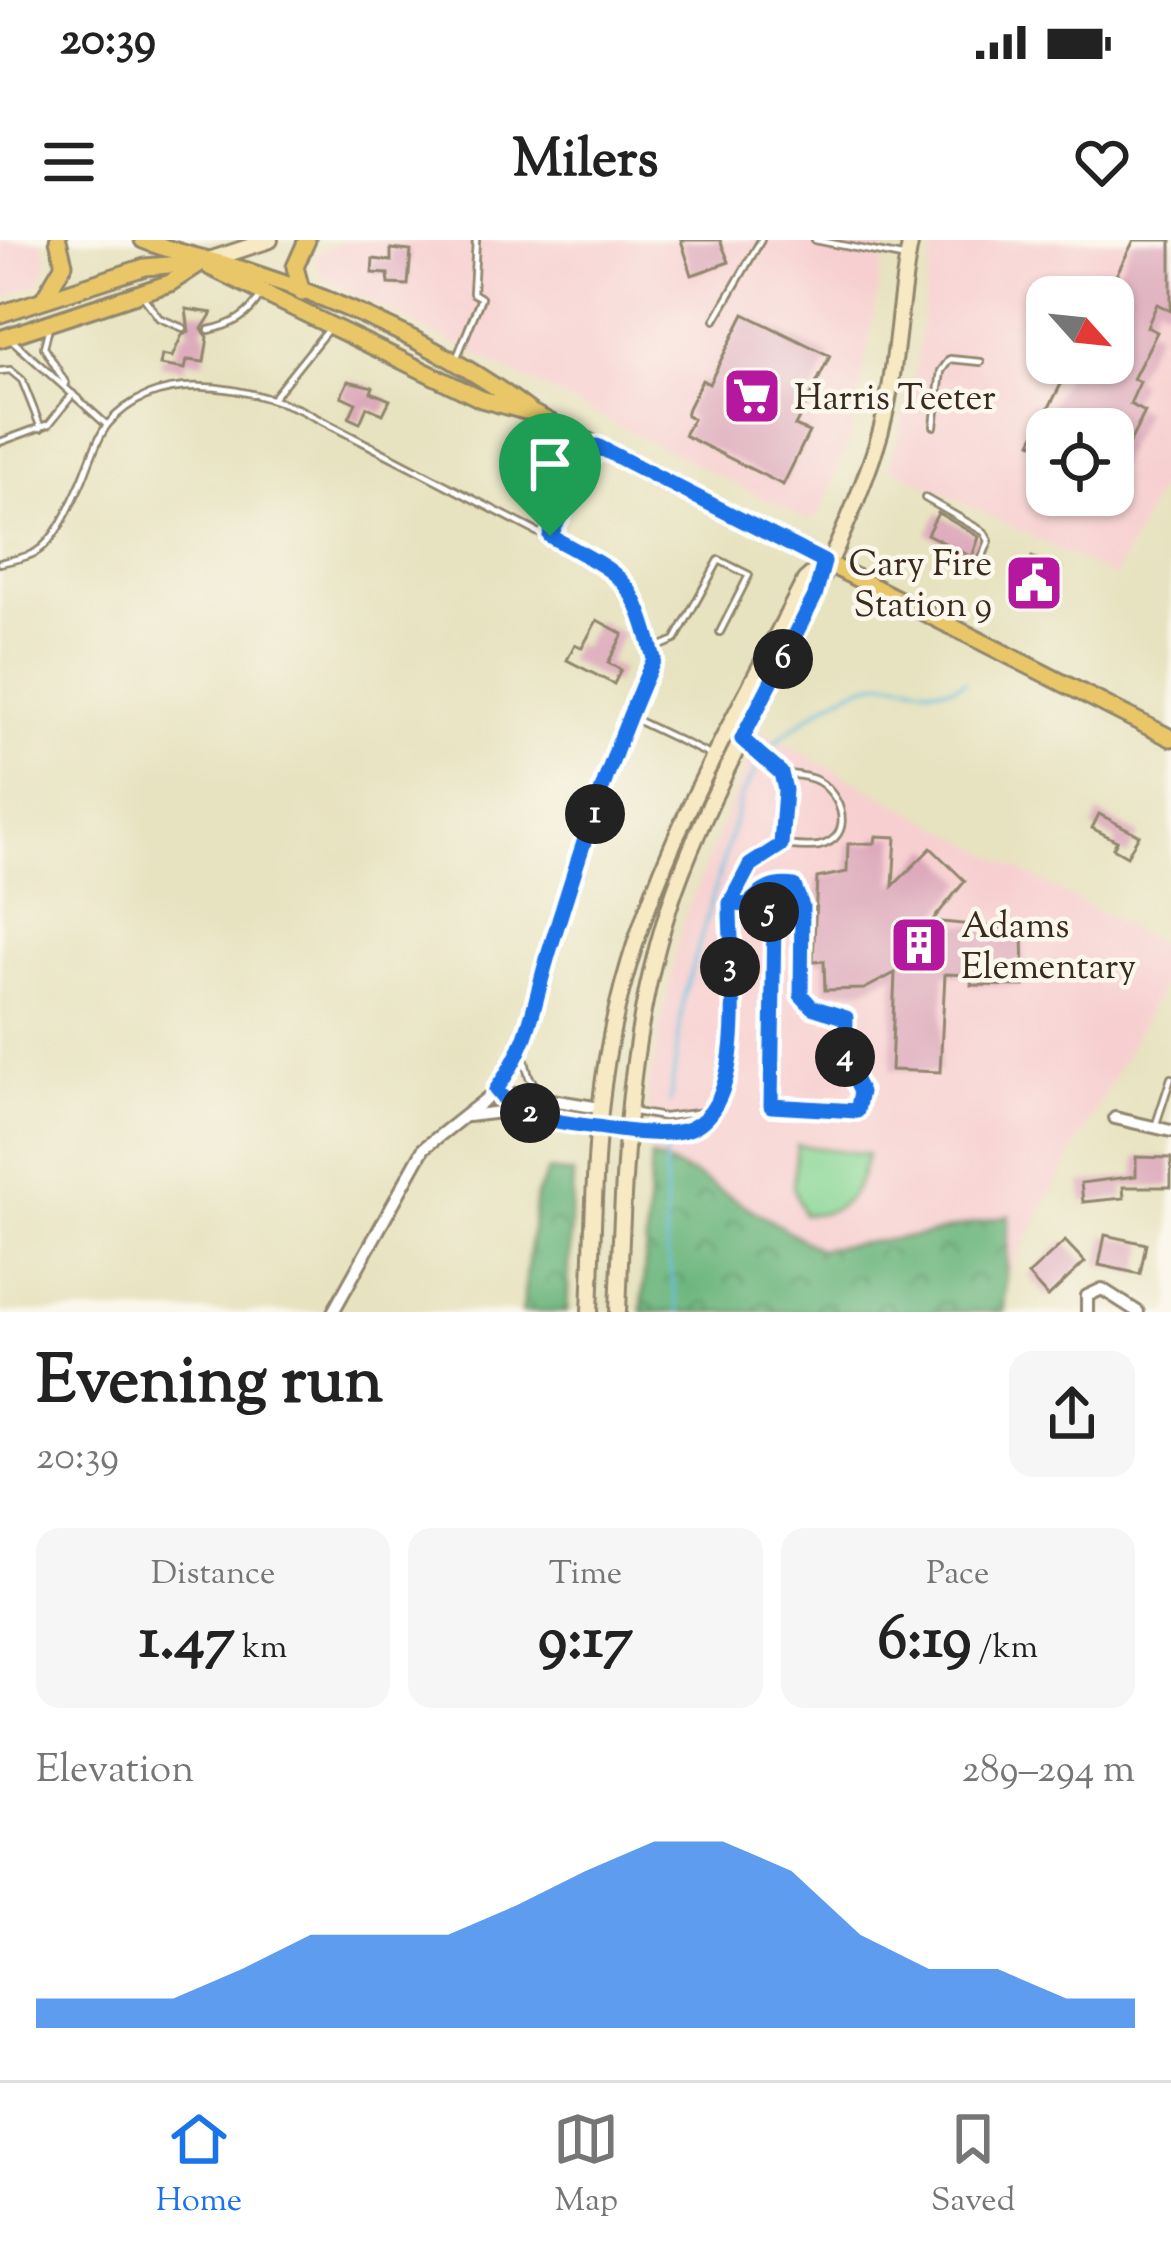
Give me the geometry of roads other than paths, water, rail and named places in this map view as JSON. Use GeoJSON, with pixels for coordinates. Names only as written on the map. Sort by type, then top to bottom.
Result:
{"type":"FeatureCollection","features":[{"type":"Feature","properties":{"kind":"main road"},"geometry":{"type":"LineString","coordinates":[[41,300],[64,264],[58,240]]}},
{"type":"Feature","properties":{"kind":"main road"},"geometry":{"type":"LineString","coordinates":[[143,240],[202,262],[248,271],[454,362],[532,413],[1171,738]]}},
{"type":"Feature","properties":{"kind":"main road"},"geometry":{"type":"LineString","coordinates":[[0,314],[145,267],[202,262],[270,240]]}},
{"type":"Feature","properties":{"kind":"main road"},"geometry":{"type":"LineString","coordinates":[[302,293],[296,267],[307,240]]}},
{"type":"Feature","properties":{"kind":"main road"},"geometry":{"type":"LineString","coordinates":[[619,1312],[628,1111],[637,1041],[668,913],[742,739],[815,596],[824,562],[877,443],[910,240]]}},
{"type":"Feature","properties":{"kind":"main road"},"geometry":{"type":"LineString","coordinates":[[3,338],[170,283],[202,262]]}},
{"type":"Feature","properties":{"kind":"main road"},"geometry":{"type":"LineString","coordinates":[[202,262],[260,296],[331,325],[481,399],[532,413]]}},
{"type":"Feature","properties":{"kind":"main road"},"geometry":{"type":"LineString","coordinates":[[590,1312],[600,1108],[612,1031],[639,928],[658,875],[715,757],[805,580],[824,562]]}},
{"type":"Feature","properties":{"kind":"main road"},"geometry":{"type":"LineString","coordinates":[[600,1108],[628,1111]]}},
{"type":"Feature","properties":{"kind":"main road"},"geometry":{"type":"LineString","coordinates":[[598,1127],[627,1130]]}},
{"type":"Feature","properties":{"kind":"street"},"geometry":{"type":"LineString","coordinates":[[333,1312],[417,1158],[496,1090],[600,1108]]}},
{"type":"Feature","properties":{"kind":"street"},"geometry":{"type":"LineString","coordinates":[[496,1090],[517,1110]]}},
{"type":"Feature","properties":{"kind":"street"},"geometry":{"type":"LineString","coordinates":[[465,1116],[517,1110],[598,1127]]}},
{"type":"Feature","properties":{"kind":"street"},"geometry":{"type":"LineString","coordinates":[[1115,1118],[1171,1131]]}},
{"type":"Feature","properties":{"kind":"street"},"geometry":{"type":"LineString","coordinates":[[1087,1312],[1087,1296],[1102,1289],[1138,1312]]}},
{"type":"Feature","properties":{"kind":"lane"},"geometry":{"type":"LineString","coordinates":[[454,362],[481,298],[473,293],[476,240]]}},
{"type":"Feature","properties":{"kind":"lane"},"geometry":{"type":"LineString","coordinates":[[715,320],[761,240]]}},
{"type":"Feature","properties":{"kind":"lane"},"geometry":{"type":"LineString","coordinates":[[814,240],[907,258]]}},
{"type":"Feature","properties":{"kind":"lane"},"geometry":{"type":"LineString","coordinates":[[140,293],[159,318],[183,328]]}},
{"type":"Feature","properties":{"kind":"lane"},"geometry":{"type":"LineString","coordinates":[[209,330],[229,326],[253,308],[260,296]]}},
{"type":"Feature","properties":{"kind":"lane"},"geometry":{"type":"LineString","coordinates":[[51,322],[44,347],[74,394]]}},
{"type":"Feature","properties":{"kind":"lane"},"geometry":{"type":"LineString","coordinates":[[272,399],[331,325]]}},
{"type":"Feature","properties":{"kind":"lane"},"geometry":{"type":"LineString","coordinates":[[3,338],[107,425]]}},
{"type":"Feature","properties":{"kind":"lane"},"geometry":{"type":"LineString","coordinates":[[934,426],[941,371],[950,359],[981,362]]}},
{"type":"Feature","properties":{"kind":"lane"},"geometry":{"type":"LineString","coordinates":[[0,371],[10,370],[22,380],[41,428]]}},
{"type":"Feature","properties":{"kind":"lane"},"geometry":{"type":"LineString","coordinates":[[0,563],[38,551],[67,513],[107,425],[143,397],[167,387],[272,399],[550,536],[620,575],[632,587],[654,659],[628,716],[551,945],[523,1053],[496,1090]]}},
{"type":"Feature","properties":{"kind":"lane"},"geometry":{"type":"LineString","coordinates":[[0,442],[41,428],[74,394]]}},
{"type":"Feature","properties":{"kind":"lane"},"geometry":{"type":"LineString","coordinates":[[550,536],[597,446]]}},
{"type":"Feature","properties":{"kind":"lane"},"geometry":{"type":"LineString","coordinates":[[926,498],[984,532],[989,541],[978,568],[954,572]]}},
{"type":"Feature","properties":{"kind":"lane"},"geometry":{"type":"LineString","coordinates":[[651,650],[678,636],[719,560],[749,574],[720,632]]}},
{"type":"Feature","properties":{"kind":"lane"},"geometry":{"type":"LineString","coordinates":[[628,716],[715,757]]}},
{"type":"Feature","properties":{"kind":"lane"},"geometry":{"type":"LineString","coordinates":[[627,1130],[685,1130],[726,1087],[732,1058],[730,903],[750,865],[781,845],[829,842],[840,831],[843,811],[837,796],[817,780],[781,773],[742,739]]}},
{"type":"Feature","properties":{"kind":"lane"},"geometry":{"type":"LineString","coordinates":[[781,773],[785,790],[781,845]]}},
{"type":"Feature","properties":{"kind":"lane"},"geometry":{"type":"LineString","coordinates":[[730,903],[766,908],[774,920],[771,1106],[857,1111],[861,1092],[845,1060],[846,1018],[812,1007],[801,995],[802,906],[794,886],[763,889],[747,905]]}},
{"type":"Feature","properties":{"kind":"lane"},"geometry":{"type":"LineString","coordinates":[[523,1053],[529,1077],[543,1096]]}},
{"type":"Feature","properties":{"kind":"lane"},"geometry":{"type":"LineString","coordinates":[[1155,1127],[1171,1078]]}},
{"type":"Feature","properties":{"kind":"lane"},"geometry":{"type":"LineString","coordinates":[[628,1111],[664,1117],[706,1112]]}},
{"type":"Feature","properties":{"kind":"waterway"},"geometry":{"type":"LineString","coordinates":[[770,747],[852,690],[883,682],[946,688],[965,681]]}},
{"type":"Feature","properties":{"kind":"waterway"},"geometry":{"type":"LineString","coordinates":[[670,1102],[684,996],[742,795],[760,763]]}},
{"type":"Feature","properties":{"kind":"waterway"},"geometry":{"type":"LineString","coordinates":[[665,1152],[666,1249],[679,1312]]}},
{"type":"Feature","properties":{"kind":"place","name":"Harris Teeter"},"geometry":{"type":"Point","coordinates":[752,396]}},
{"type":"Feature","properties":{"kind":"place","name":"Cary Fire Station 9"},"geometry":{"type":"Point","coordinates":[1034,583]}},
{"type":"Feature","properties":{"kind":"place","name":"Adams Elementary"},"geometry":{"type":"Point","coordinates":[919,945]}}]}
